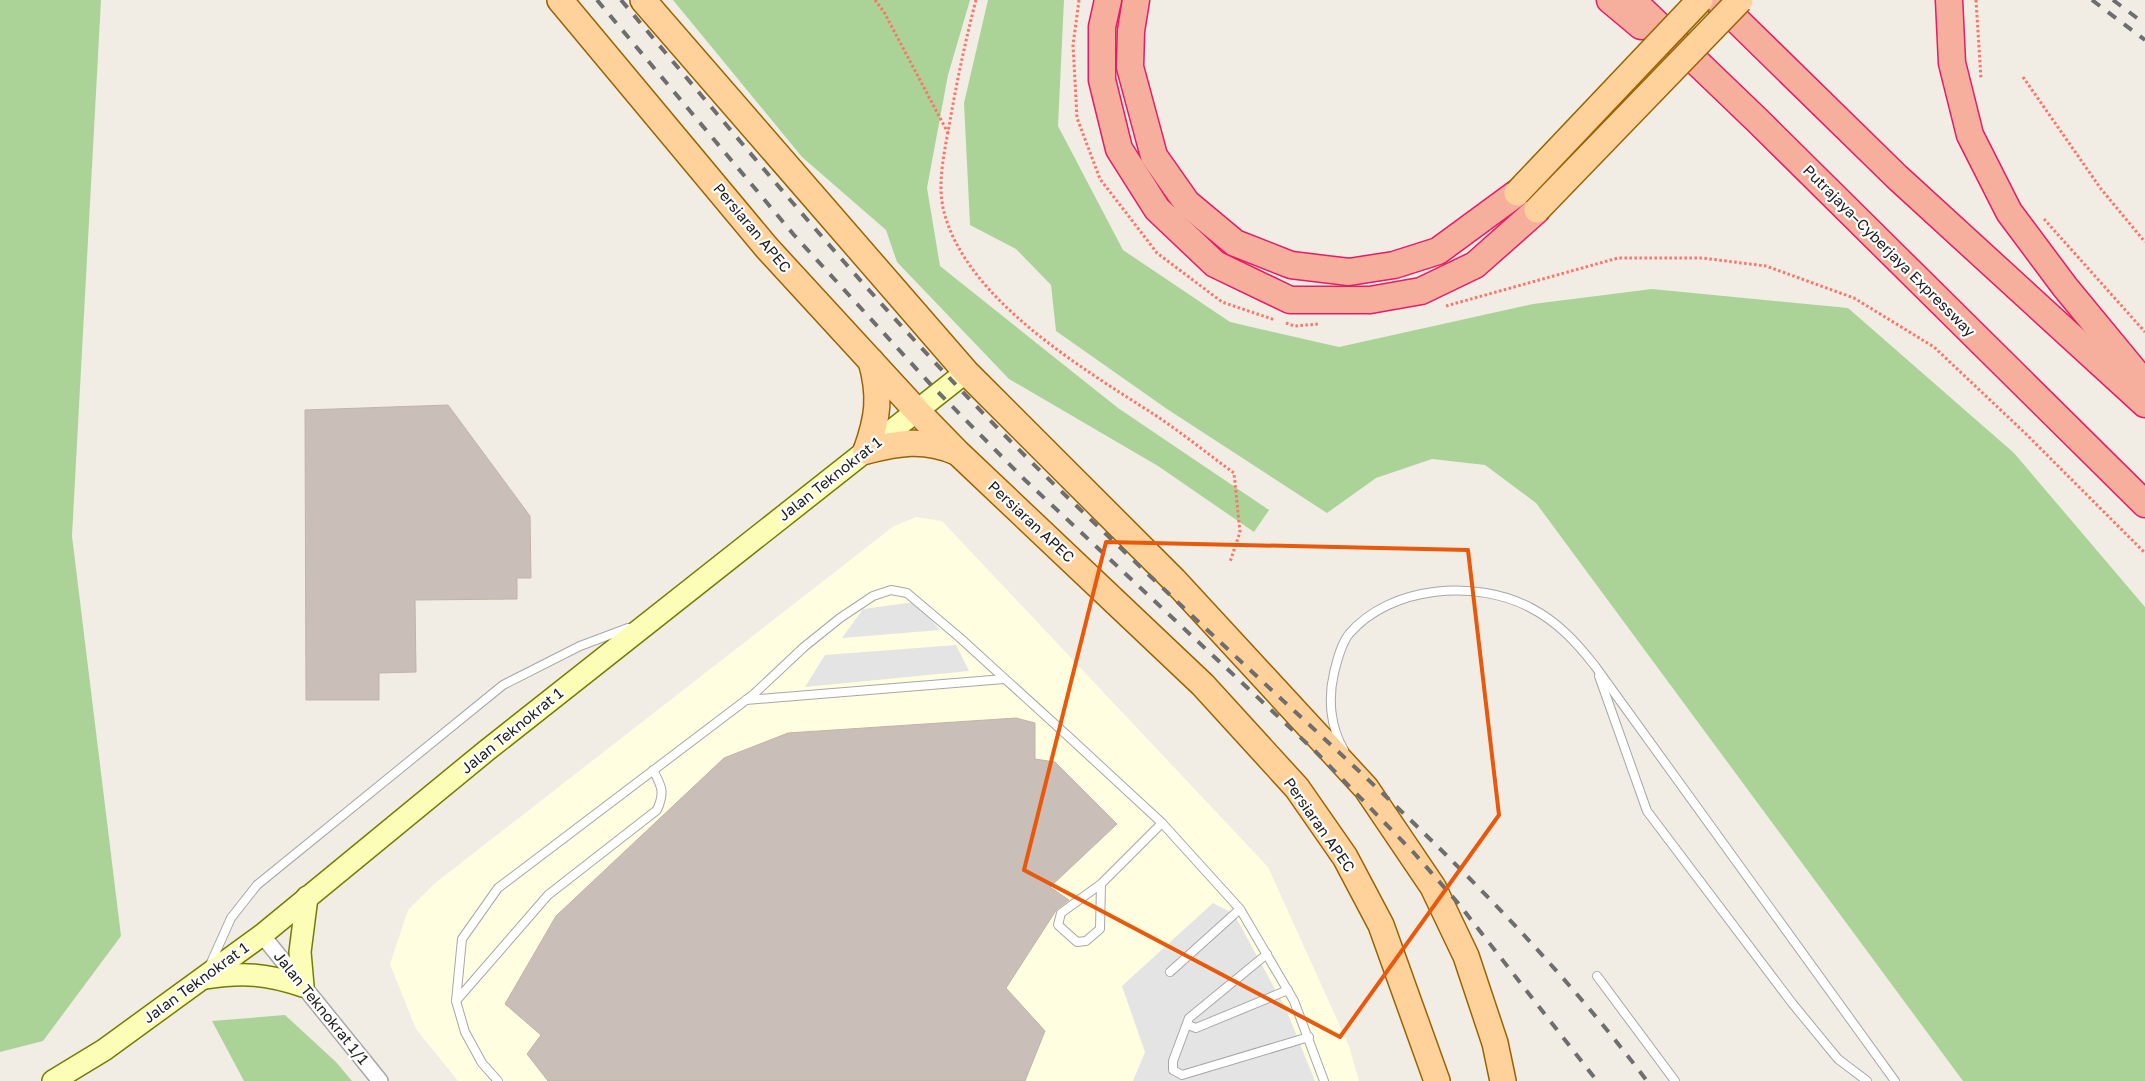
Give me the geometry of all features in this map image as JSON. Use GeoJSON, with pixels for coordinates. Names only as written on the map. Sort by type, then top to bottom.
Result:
{"type":"FeatureCollection","features":[{"type":"Feature","properties":{"kind":"highway"},"geometry":{"type":"LineString","coordinates":[[1108,0],[1102,26],[1102,80],[1119,148],[1157,210],[1214,264],[1290,300],[1364,301],[1422,291],[1476,265],[1537,210]]}},
{"type":"Feature","properties":{"kind":"highway"},"geometry":{"type":"LineString","coordinates":[[1136,0],[1131,31],[1130,67],[1154,156],[1187,203],[1235,243],[1291,265],[1349,272],[1394,265],[1438,251],[1517,193]]}},
{"type":"Feature","properties":{"kind":"highway"},"geometry":{"type":"LineString","coordinates":[[1610,0],[1758,121]]}},
{"type":"Feature","properties":{"kind":"highway","name":"Putrajaya–Cyberjaya Expressway"},"geometry":{"type":"LineString","coordinates":[[1632,0],[1758,121],[2145,504]]}},
{"type":"Feature","properties":{"kind":"highway"},"geometry":{"type":"LineString","coordinates":[[1716,0],[1897,177],[2145,404]]}},
{"type":"Feature","properties":{"kind":"highway"},"geometry":{"type":"LineString","coordinates":[[1949,0],[1952,63],[1970,135],[2009,212],[2065,287],[2145,384]]}},
{"type":"Feature","properties":{"kind":"main road","name":"Persiaran APEC"},"geometry":{"type":"LineString","coordinates":[[560,0],[767,248],[916,410],[958,453],[1203,685],[1297,788],[1345,857],[1381,925],[1437,1081]]}},
{"type":"Feature","properties":{"kind":"main road"},"geometry":{"type":"LineString","coordinates":[[643,0],[966,372],[1174,580],[1366,788],[1433,887],[1466,956],[1495,1043],[1503,1081]]}},
{"type":"Feature","properties":{"kind":"main road"},"geometry":{"type":"LineString","coordinates":[[1517,193],[1700,0]]}},
{"type":"Feature","properties":{"kind":"main road"},"geometry":{"type":"LineString","coordinates":[[1537,210],[1740,0]]}},
{"type":"Feature","properties":{"kind":"main road"},"geometry":{"type":"LineString","coordinates":[[866,451],[874,431],[878,384],[870,358]]}},
{"type":"Feature","properties":{"kind":"main road","name":"Jalan Teknokrat 1"},"geometry":{"type":"LineString","coordinates":[[53,1081],[104,1050],[262,935],[652,620],[966,372]]}},
{"type":"Feature","properties":{"kind":"main road"},"geometry":{"type":"LineString","coordinates":[[866,451],[899,443],[923,442],[942,446],[958,453]]}},
{"type":"Feature","properties":{"kind":"main road"},"geometry":{"type":"LineString","coordinates":[[204,978],[231,974],[262,974],[303,986],[300,952],[301,928],[307,897]]}},
{"type":"Feature","properties":{"kind":"street","name":"Jalan Teknokrat 1/1"},"geometry":{"type":"LineString","coordinates":[[262,935],[380,1081]]}},
{"type":"Feature","properties":{"kind":"lane"},"geometry":{"type":"LineString","coordinates":[[498,1081],[482,1063],[465,1032],[456,1001],[462,939],[498,888],[746,700],[840,618],[872,596],[891,590],[907,594],[959,637],[1162,823],[1240,908],[1288,990],[1309,1036],[1324,1080],[1314,1081]]}},
{"type":"Feature","properties":{"kind":"lane"},"geometry":{"type":"LineString","coordinates":[[1366,788],[1340,743],[1331,716],[1330,688],[1337,661],[1348,635],[1374,613],[1404,599],[1440,590],[1466,590],[1498,595],[1530,608],[1553,621],[1578,645],[1595,666],[1895,1081]]}},
{"type":"Feature","properties":{"kind":"lane"},"geometry":{"type":"LineString","coordinates":[[204,978],[231,918],[257,885],[503,685],[580,646],[652,620]]}},
{"type":"Feature","properties":{"kind":"lane"},"geometry":{"type":"LineString","coordinates":[[1595,666],[1647,811],[1792,1003],[1838,1059],[1867,1081]]}},
{"type":"Feature","properties":{"kind":"lane"},"geometry":{"type":"LineString","coordinates":[[746,700],[1004,679]]}},
{"type":"Feature","properties":{"kind":"lane"},"geometry":{"type":"LineString","coordinates":[[456,1001],[548,895],[657,810],[662,798],[662,787],[652,770]]}},
{"type":"Feature","properties":{"kind":"lane"},"geometry":{"type":"LineString","coordinates":[[1100,884],[1100,929],[1086,941],[1077,942],[1058,925],[1061,913],[1100,884],[1162,823]]}},
{"type":"Feature","properties":{"kind":"lane"},"geometry":{"type":"LineString","coordinates":[[1170,972],[1240,908]]}},
{"type":"Feature","properties":{"kind":"lane"},"geometry":{"type":"LineString","coordinates":[[1267,954],[1189,1018],[1188,1025],[1173,1061],[1173,1070],[1182,1075],[1309,1036]]}},
{"type":"Feature","properties":{"kind":"lane"},"geometry":{"type":"LineString","coordinates":[[1597,976],[1675,1081]]}},
{"type":"Feature","properties":{"kind":"lane"},"geometry":{"type":"LineString","coordinates":[[1188,1025],[1196,1028],[1288,990]]}},
{"type":"Feature","properties":{"kind":"path"},"geometry":{"type":"LineString","coordinates":[[875,0],[884,12],[948,133]]}},
{"type":"Feature","properties":{"kind":"path"},"geometry":{"type":"LineString","coordinates":[[976,0],[967,34],[942,167],[944,211],[958,250],[984,284],[1066,356],[1234,473],[1240,532],[1230,562]]}},
{"type":"Feature","properties":{"kind":"path"},"geometry":{"type":"LineString","coordinates":[[1079,0],[1073,45],[1077,118],[1100,179],[1157,253],[1222,302],[1294,326],[1323,324]]}},
{"type":"Feature","properties":{"kind":"path"},"geometry":{"type":"LineString","coordinates":[[1976,0],[1981,87]]}},
{"type":"Feature","properties":{"kind":"path"},"geometry":{"type":"LineString","coordinates":[[2023,77],[2101,188],[2145,242]]}},
{"type":"Feature","properties":{"kind":"path"},"geometry":{"type":"LineString","coordinates":[[2041,215],[2145,332]]}},
{"type":"Feature","properties":{"kind":"path"},"geometry":{"type":"LineString","coordinates":[[1444,306],[1618,258],[1702,258],[1766,266],[1854,298],[1934,347],[2026,434],[2145,553]]}},
{"type":"Feature","properties":{"kind":"highlighted area"},"geometry":{"type":"Polygon","coordinates":[[[1106,542],[1468,550],[1499,815],[1340,1037],[1024,870],[1106,542]]]}},
{"type":"Feature","properties":{"kind":"shaded area"},"geometry":{"type":"Polygon","coordinates":[[[916,517],[942,521],[1268,867],[1349,1046],[1359,1081],[458,1081],[416,1029],[390,964],[408,910],[434,884],[894,526],[916,517]]]}},
{"type":"Feature","properties":{"kind":"shaded area"},"geometry":{"type":"Polygon","coordinates":[[[915,602],[940,630],[842,638],[863,609],[915,602]]]}},
{"type":"Feature","properties":{"kind":"shaded area"},"geometry":{"type":"Polygon","coordinates":[[[956,645],[969,671],[805,687],[825,655],[956,645]]]}},
{"type":"Feature","properties":{"kind":"shaded area"},"geometry":{"type":"Polygon","coordinates":[[[1213,903],[1234,914],[1286,1009],[1315,1081],[1133,1081],[1145,1052],[1122,986],[1213,903]]]}},
{"type":"Feature","properties":{"kind":"green space"},"geometry":{"type":"Polygon","coordinates":[[[0,0],[101,0],[72,536],[121,936],[43,1041],[0,1052],[0,0]]]}},
{"type":"Feature","properties":{"kind":"green space"},"geometry":{"type":"Polygon","coordinates":[[[673,0],[970,0],[948,75],[927,188],[940,266],[1118,408],[1269,510],[1254,532],[1158,466],[1009,379],[897,262],[886,230],[802,157],[673,0]]]}},
{"type":"Feature","properties":{"kind":"green space"},"geometry":{"type":"Polygon","coordinates":[[[988,0],[1064,0],[1058,126],[1123,250],[1230,322],[1339,347],[1533,304],[1652,289],[1848,308],[2014,453],[2145,607],[2145,1081],[1963,1081],[1536,503],[1485,465],[1432,459],[1376,478],[1327,513],[1167,409],[1056,331],[1051,285],[1016,249],[970,225],[964,103],[988,0]]]}},
{"type":"Feature","properties":{"kind":"green space"},"geometry":{"type":"Polygon","coordinates":[[[285,1015],[336,1062],[352,1081],[244,1081],[212,1021],[285,1015]]]}},
{"type":"Feature","properties":{"kind":"building"},"geometry":{"type":"Polygon","coordinates":[[[448,405],[530,516],[531,578],[517,578],[517,599],[415,600],[416,672],[379,673],[379,700],[306,700],[305,410],[448,405]]]}},
{"type":"Feature","properties":{"kind":"building"},"geometry":{"type":"Polygon","coordinates":[[[1016,718],[1035,723],[1035,759],[1055,762],[1117,824],[1050,887],[1069,900],[1057,909],[1006,988],[1045,1031],[1025,1081],[548,1081],[527,1054],[541,1035],[505,1004],[556,916],[724,758],[788,733],[1016,718]]]}},
{"type":"Feature","properties":{"kind":"railway"},"geometry":{"type":"LineString","coordinates":[[597,0],[794,235],[933,387],[1025,480],[1315,751],[1414,853],[1458,903],[1597,1081]]}},
{"type":"Feature","properties":{"kind":"railway"},"geometry":{"type":"LineString","coordinates":[[621,0],[835,251],[945,373],[1061,491],[1385,795],[1477,886],[1565,981],[1647,1081]]}},
{"type":"Feature","properties":{"kind":"railway"},"geometry":{"type":"LineString","coordinates":[[2092,0],[2145,40]]}},
{"type":"Feature","properties":{"kind":"railway"},"geometry":{"type":"LineString","coordinates":[[2113,0],[2145,24]]}}]}
